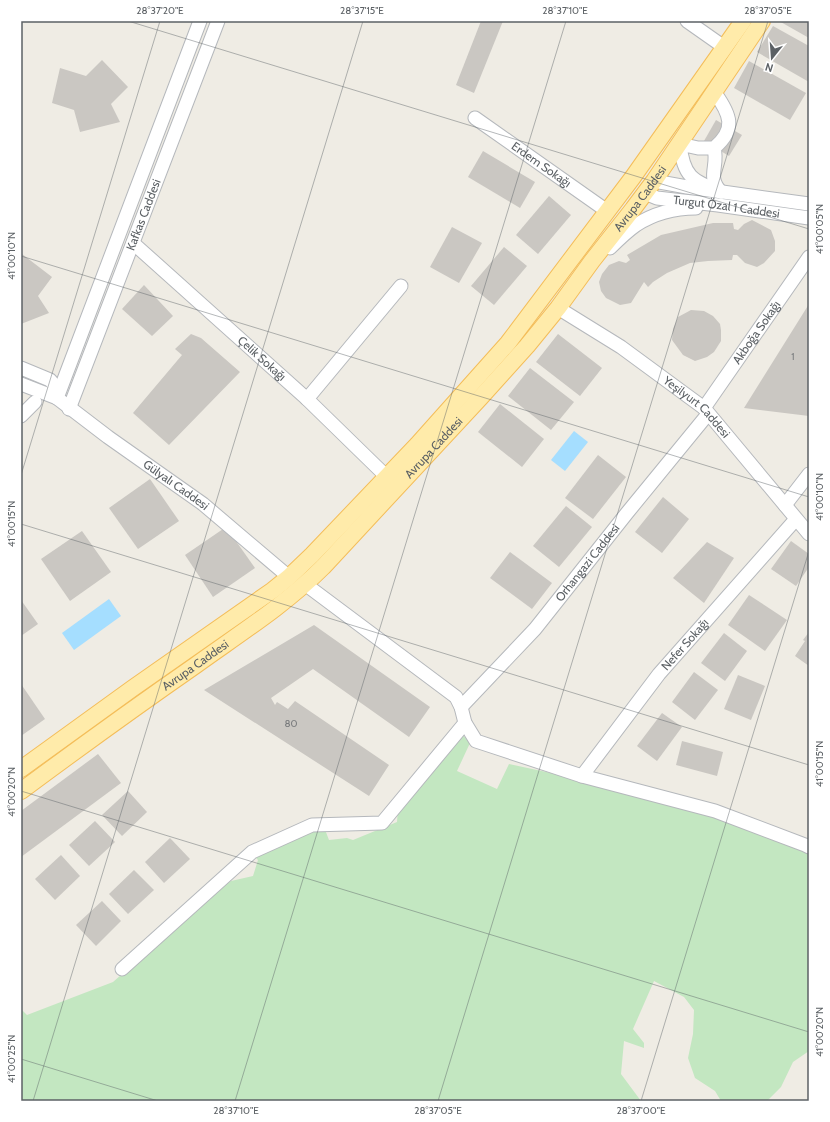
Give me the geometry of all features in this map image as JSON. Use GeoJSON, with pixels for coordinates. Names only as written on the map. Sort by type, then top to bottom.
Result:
{"type":"FeatureCollection","features":[{"type":"Feature","properties":{"kind":"main road","name":"Avrupa Caddesi"},"geometry":{"type":"LineString","coordinates":[[21,769],[289,577],[312,555],[422,439],[508,343],[633,177],[743,21]]}},
{"type":"Feature","properties":{"kind":"main road","name":"Avrupa Caddesi"},"geometry":{"type":"LineString","coordinates":[[21,791],[279,605],[306,584],[323,567],[480,398],[527,346],[558,308],[592,261],[650,187],[715,93],[762,21]]}},
{"type":"Feature","properties":{"kind":"main road"},"geometry":{"type":"LineString","coordinates":[[633,177],[634,182],[650,187]]}},
{"type":"Feature","properties":{"kind":"street","name":"Kafkas Caddesi"},"geometry":{"type":"LineString","coordinates":[[57,398],[200,21]]}},
{"type":"Feature","properties":{"kind":"street","name":"Kafkas Caddesi"},"geometry":{"type":"LineString","coordinates":[[69,409],[218,21]]}},
{"type":"Feature","properties":{"kind":"street"},"geometry":{"type":"LineString","coordinates":[[687,21],[724,47]]}},
{"type":"Feature","properties":{"kind":"street"},"geometry":{"type":"LineString","coordinates":[[715,93],[726,109],[729,128],[722,141],[714,148],[698,148],[680,144],[681,158],[686,170],[700,184],[720,198]]}},
{"type":"Feature","properties":{"kind":"street","name":"Erdem Sokağı"},"geometry":{"type":"LineString","coordinates":[[475,118],[607,211]]}},
{"type":"Feature","properties":{"kind":"street"},"geometry":{"type":"LineString","coordinates":[[714,148],[716,155],[713,182],[720,198]]}},
{"type":"Feature","properties":{"kind":"street","name":"Turgut Özal 1 Caddesi"},"geometry":{"type":"LineString","coordinates":[[650,187],[657,198],[720,198],[809,204]]}},
{"type":"Feature","properties":{"kind":"street"},"geometry":{"type":"LineString","coordinates":[[592,261],[610,248],[636,225],[649,218],[686,208],[710,208],[720,198]]}},
{"type":"Feature","properties":{"kind":"street","name":"Turgut Özal 1 Caddesi"},"geometry":{"type":"LineString","coordinates":[[720,198],[809,218]]}},
{"type":"Feature","properties":{"kind":"street","name":"Çelik Sokağı"},"geometry":{"type":"LineString","coordinates":[[134,243],[307,400],[386,477]]}},
{"type":"Feature","properties":{"kind":"street","name":"Akboğa Sokağı"},"geometry":{"type":"LineString","coordinates":[[706,411],[809,257]]}},
{"type":"Feature","properties":{"kind":"street"},"geometry":{"type":"LineString","coordinates":[[307,400],[402,286]]}},
{"type":"Feature","properties":{"kind":"street","name":"Yeşilyurt Caddesi"},"geometry":{"type":"LineString","coordinates":[[558,308],[621,347],[706,411],[809,534]]}},
{"type":"Feature","properties":{"kind":"street","name":"Gülyalı Caddesi"},"geometry":{"type":"LineString","coordinates":[[21,368],[50,380],[56,387],[57,398]]}},
{"type":"Feature","properties":{"kind":"street","name":"Gülyalı Caddesi"},"geometry":{"type":"LineString","coordinates":[[21,384],[57,398],[69,409],[203,504],[289,577]]}},
{"type":"Feature","properties":{"kind":"street"},"geometry":{"type":"LineString","coordinates":[[21,416],[35,402]]}},
{"type":"Feature","properties":{"kind":"street","name":"Orhangazi Caddesi"},"geometry":{"type":"LineString","coordinates":[[461,707],[535,629],[706,411]]}},
{"type":"Feature","properties":{"kind":"street"},"geometry":{"type":"LineString","coordinates":[[785,505],[809,474]]}},
{"type":"Feature","properties":{"kind":"street","name":"Nefer Sokağı"},"geometry":{"type":"LineString","coordinates":[[582,776],[659,674],[796,519]]}},
{"type":"Feature","properties":{"kind":"street"},"geometry":{"type":"LineString","coordinates":[[306,584],[456,697],[461,707],[466,724],[476,741],[582,776],[715,810],[809,847]]}},
{"type":"Feature","properties":{"kind":"street"},"geometry":{"type":"LineString","coordinates":[[122,969],[252,852],[312,825],[382,823],[466,724]]}},
{"type":"Feature","properties":{"kind":"green space"},"geometry":{"type":"Polygon","coordinates":[[[461,733],[470,743],[457,771],[497,789],[509,764],[579,779],[713,815],[809,852],[809,1051],[793,1062],[781,1087],[767,1101],[721,1101],[715,1091],[695,1078],[688,1058],[693,1034],[694,1010],[684,997],[654,981],[633,1029],[644,1043],[644,1048],[624,1041],[621,1074],[641,1101],[21,1101],[21,1009],[27,1015],[113,982],[219,889],[231,881],[253,876],[258,860],[253,855],[324,827],[329,840],[347,838],[353,840],[397,822],[398,808],[461,733]]]}},
{"type":"Feature","properties":{"kind":"water"},"geometry":{"type":"Polygon","coordinates":[[[574,431],[588,442],[565,471],[551,460],[574,431]]]}},
{"type":"Feature","properties":{"kind":"water"},"geometry":{"type":"Polygon","coordinates":[[[109,599],[121,616],[74,650],[62,633],[109,599]]]}},
{"type":"Feature","properties":{"kind":"building"},"geometry":{"type":"Polygon","coordinates":[[[481,21],[503,21],[474,93],[456,85],[481,21]]]}},
{"type":"Feature","properties":{"kind":"building"},"geometry":{"type":"Polygon","coordinates":[[[779,21],[809,21],[809,38],[779,21]]]}},
{"type":"Feature","properties":{"kind":"building"},"geometry":{"type":"Polygon","coordinates":[[[773,26],[809,46],[809,82],[757,52],[773,26]]]}},
{"type":"Feature","properties":{"kind":"building"},"geometry":{"type":"Polygon","coordinates":[[[102,60],[128,87],[111,104],[120,122],[80,132],[74,110],[52,103],[60,68],[86,76],[102,60]]]}},
{"type":"Feature","properties":{"kind":"building"},"geometry":{"type":"Polygon","coordinates":[[[749,61],[806,93],[790,120],[734,88],[749,61]]]}},
{"type":"Feature","properties":{"kind":"building"},"geometry":{"type":"Polygon","coordinates":[[[716,120],[742,135],[729,156],[704,141],[716,120]]]}},
{"type":"Feature","properties":{"kind":"building"},"geometry":{"type":"Polygon","coordinates":[[[483,151],[535,182],[520,208],[468,177],[483,151]]]}},
{"type":"Feature","properties":{"kind":"building"},"geometry":{"type":"Polygon","coordinates":[[[549,196],[571,215],[538,254],[516,235],[549,196]]]}},
{"type":"Feature","properties":{"kind":"building"},"geometry":{"type":"Polygon","coordinates":[[[752,220],[771,230],[775,241],[775,251],[764,263],[757,267],[745,263],[737,255],[733,255],[732,260],[690,263],[667,273],[648,287],[644,282],[631,303],[620,305],[606,298],[601,291],[599,282],[602,274],[609,265],[619,261],[626,263],[630,260],[627,255],[661,235],[713,223],[733,223],[734,229],[738,230],[744,224],[752,220]]]}},
{"type":"Feature","properties":{"kind":"building"},"geometry":{"type":"Polygon","coordinates":[[[452,227],[482,243],[459,283],[430,267],[452,227]]]}},
{"type":"Feature","properties":{"kind":"building"},"geometry":{"type":"Polygon","coordinates":[[[504,247],[527,266],[494,305],[471,286],[504,247]]]}},
{"type":"Feature","properties":{"kind":"building"},"geometry":{"type":"Polygon","coordinates":[[[22,254],[52,277],[38,296],[49,313],[21,324],[22,254]]]}},
{"type":"Feature","properties":{"kind":"building"},"geometry":{"type":"Polygon","coordinates":[[[144,285],[173,316],[152,336],[122,309],[144,285]]]}},
{"type":"Feature","properties":{"kind":"building"},"geometry":{"type":"Polygon","coordinates":[[[809,304],[809,416],[744,408],[809,304]]]}},
{"type":"Feature","properties":{"kind":"building"},"geometry":{"type":"Polygon","coordinates":[[[691,310],[704,311],[713,316],[720,324],[721,330],[721,341],[714,352],[707,357],[695,361],[683,355],[672,340],[673,329],[678,317],[691,310]]]}},
{"type":"Feature","properties":{"kind":"building"},"geometry":{"type":"Polygon","coordinates":[[[191,334],[201,338],[240,372],[169,445],[133,413],[182,355],[175,349],[191,334]]]}},
{"type":"Feature","properties":{"kind":"building"},"geometry":{"type":"Polygon","coordinates":[[[558,334],[602,368],[580,396],[536,362],[558,334]]]}},
{"type":"Feature","properties":{"kind":"building"},"geometry":{"type":"Polygon","coordinates":[[[530,368],[574,402],[551,430],[508,396],[530,368]]]}},
{"type":"Feature","properties":{"kind":"building"},"geometry":{"type":"Polygon","coordinates":[[[500,404],[544,439],[522,467],[478,432],[500,404]]]}},
{"type":"Feature","properties":{"kind":"building"},"geometry":{"type":"Polygon","coordinates":[[[598,455],[626,477],[593,519],[565,498],[598,455]]]}},
{"type":"Feature","properties":{"kind":"building"},"geometry":{"type":"Polygon","coordinates":[[[150,479],[179,521],[138,549],[109,508],[150,479]]]}},
{"type":"Feature","properties":{"kind":"building"},"geometry":{"type":"Polygon","coordinates":[[[663,497],[689,519],[662,553],[635,532],[663,497]]]}},
{"type":"Feature","properties":{"kind":"building"},"geometry":{"type":"Polygon","coordinates":[[[566,506],[592,527],[559,567],[533,546],[566,506]]]}},
{"type":"Feature","properties":{"kind":"building"},"geometry":{"type":"Polygon","coordinates":[[[226,527],[255,568],[213,597],[185,555],[226,527]]]}},
{"type":"Feature","properties":{"kind":"building"},"geometry":{"type":"Polygon","coordinates":[[[82,531],[111,572],[70,601],[41,559],[82,531]]]}},
{"type":"Feature","properties":{"kind":"building"},"geometry":{"type":"Polygon","coordinates":[[[791,541],[809,554],[809,567],[796,586],[771,569],[791,541]]]}},
{"type":"Feature","properties":{"kind":"building"},"geometry":{"type":"Polygon","coordinates":[[[707,542],[734,558],[704,603],[673,578],[707,542]]]}},
{"type":"Feature","properties":{"kind":"building"},"geometry":{"type":"Polygon","coordinates":[[[510,552],[552,583],[532,609],[490,578],[510,552]]]}},
{"type":"Feature","properties":{"kind":"building"},"geometry":{"type":"Polygon","coordinates":[[[749,595],[787,620],[765,651],[728,625],[749,595]]]}},
{"type":"Feature","properties":{"kind":"building"},"geometry":{"type":"Polygon","coordinates":[[[21,600],[38,624],[21,636],[21,600]]]}},
{"type":"Feature","properties":{"kind":"building"},"geometry":{"type":"Polygon","coordinates":[[[314,625],[430,707],[409,737],[313,669],[271,698],[275,705],[277,702],[288,709],[295,701],[389,765],[369,796],[204,690],[314,625]]]}},
{"type":"Feature","properties":{"kind":"building"},"geometry":{"type":"Polygon","coordinates":[[[809,632],[809,666],[795,656],[809,632]]]}},
{"type":"Feature","properties":{"kind":"building"},"geometry":{"type":"Polygon","coordinates":[[[724,633],[747,651],[725,681],[701,663],[724,633]]]}},
{"type":"Feature","properties":{"kind":"building"},"geometry":{"type":"Polygon","coordinates":[[[694,672],[718,690],[695,720],[672,702],[694,672]]]}},
{"type":"Feature","properties":{"kind":"building"},"geometry":{"type":"Polygon","coordinates":[[[738,675],[765,686],[751,720],[724,709],[738,675]]]}},
{"type":"Feature","properties":{"kind":"building"},"geometry":{"type":"Polygon","coordinates":[[[21,684],[45,719],[21,736],[21,684]]]}},
{"type":"Feature","properties":{"kind":"building"},"geometry":{"type":"Polygon","coordinates":[[[662,713],[682,727],[657,761],[637,746],[662,713]]]}},
{"type":"Feature","properties":{"kind":"building"},"geometry":{"type":"Polygon","coordinates":[[[682,741],[723,752],[717,776],[676,765],[682,741]]]}},
{"type":"Feature","properties":{"kind":"building"},"geometry":{"type":"Polygon","coordinates":[[[98,754],[121,783],[21,857],[21,811],[98,754]]]}},
{"type":"Feature","properties":{"kind":"building"},"geometry":{"type":"Polygon","coordinates":[[[128,791],[147,812],[122,836],[102,815],[128,791]]]}},
{"type":"Feature","properties":{"kind":"building"},"geometry":{"type":"Polygon","coordinates":[[[95,821],[115,842],[89,866],[69,845],[95,821]]]}},
{"type":"Feature","properties":{"kind":"building"},"geometry":{"type":"Polygon","coordinates":[[[170,838],[190,859],[164,883],[145,862],[170,838]]]}},
{"type":"Feature","properties":{"kind":"building"},"geometry":{"type":"Polygon","coordinates":[[[61,855],[80,876],[55,900],[35,879],[61,855]]]}},
{"type":"Feature","properties":{"kind":"building"},"geometry":{"type":"Polygon","coordinates":[[[134,870],[154,890],[128,914],[109,894],[134,870]]]}},
{"type":"Feature","properties":{"kind":"building"},"geometry":{"type":"Polygon","coordinates":[[[102,901],[121,921],[96,946],[76,925],[102,901]]]}}]}
